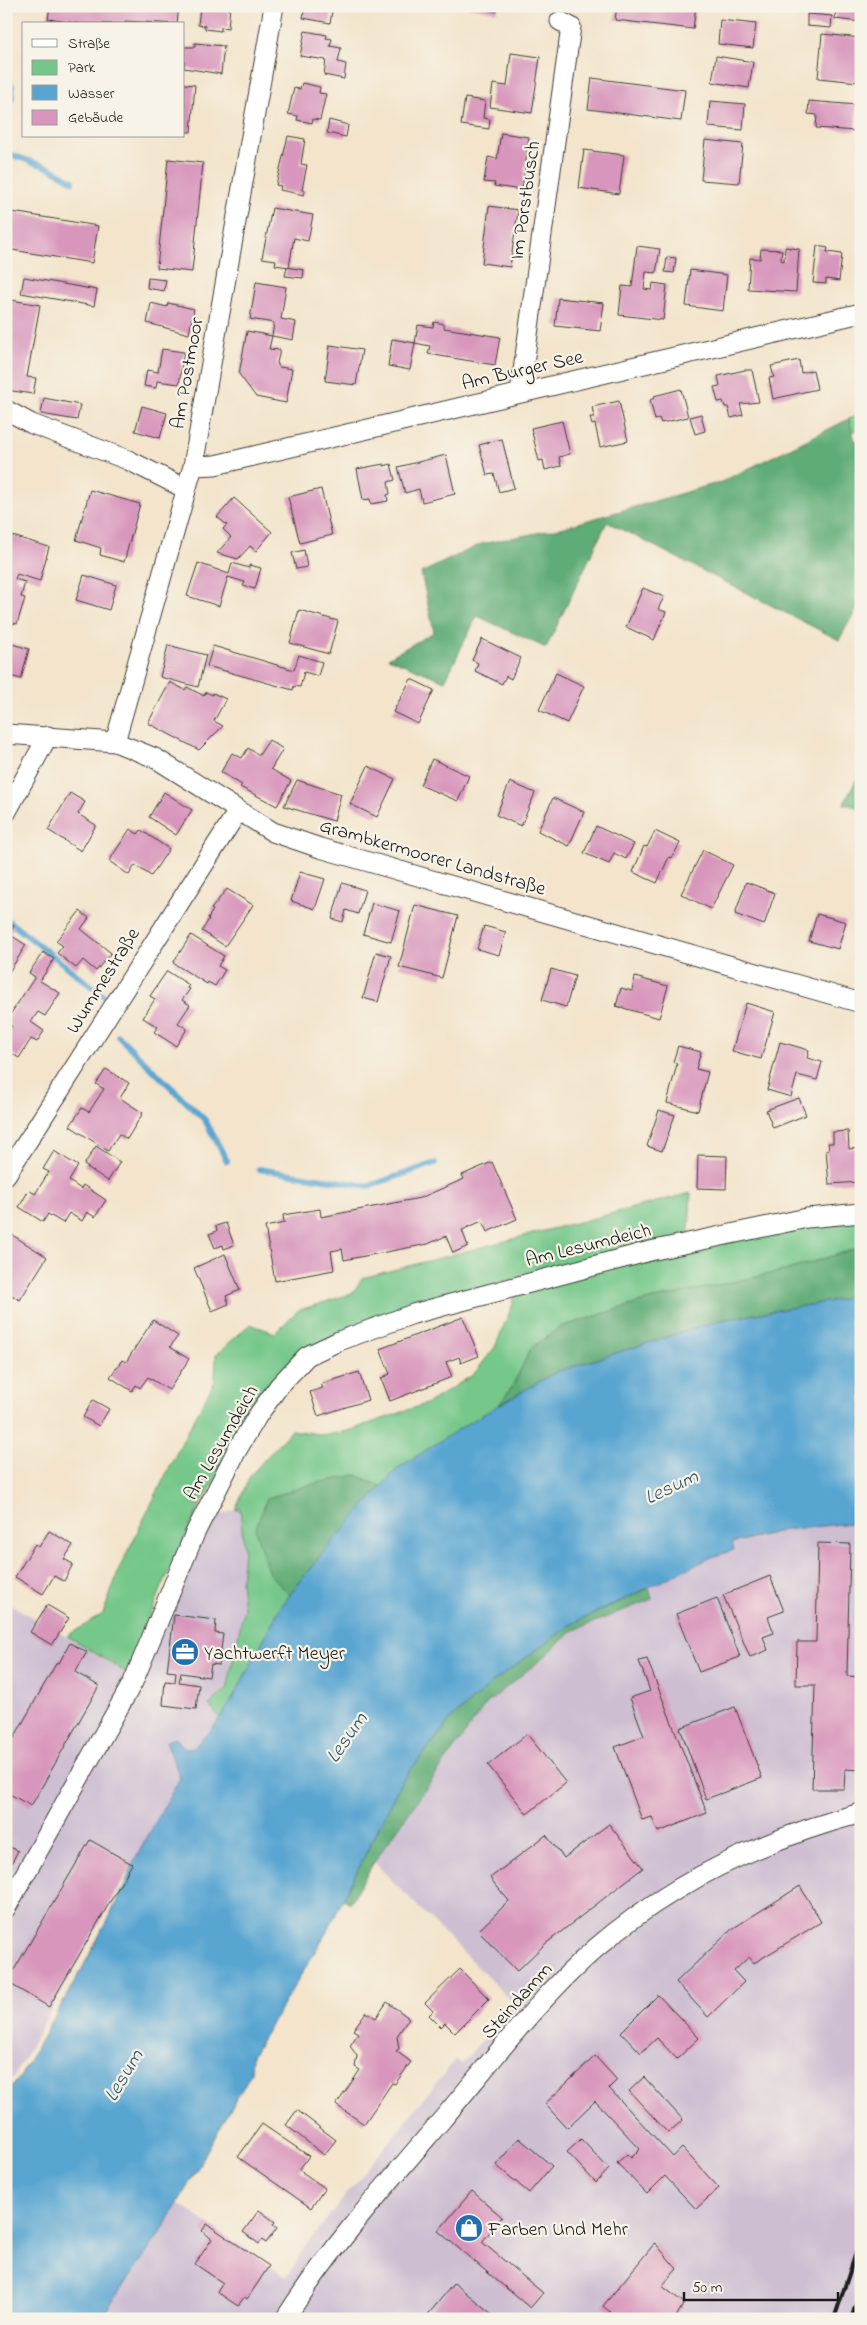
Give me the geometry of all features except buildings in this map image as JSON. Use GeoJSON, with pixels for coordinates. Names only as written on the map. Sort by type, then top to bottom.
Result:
{"type":"FeatureCollection","features":[{"type":"Feature","properties":{"kind":"street","name":"Am Postmoor"},"geometry":{"type":"LineString","coordinates":[[115,742],[193,466],[274,6]]}},
{"type":"Feature","properties":{"kind":"street","name":"Im Porstbusch"},"geometry":{"type":"LineString","coordinates":[[520,392],[571,28],[560,21]]}},
{"type":"Feature","properties":{"kind":"street","name":"Am Burger See"},"geometry":{"type":"LineString","coordinates":[[193,466],[215,465],[861,313]]}},
{"type":"Feature","properties":{"kind":"street"},"geometry":{"type":"LineString","coordinates":[[6,410],[32,424],[128,460],[186,488]]}},
{"type":"Feature","properties":{"kind":"street","name":"Grambkermoorer Landstraße"},"geometry":{"type":"LineString","coordinates":[[6,734],[115,742],[155,758],[273,832],[320,848],[861,1003]]}},
{"type":"Feature","properties":{"kind":"street"},"geometry":{"type":"LineString","coordinates":[[6,813],[48,736]]}},
{"type":"Feature","properties":{"kind":"street","name":"Wummestraße"},"geometry":{"type":"LineString","coordinates":[[6,1175],[238,811]]}},
{"type":"Feature","properties":{"kind":"street","name":"Am Lesumdeich"},"geometry":{"type":"LineString","coordinates":[[6,1908],[133,1682],[195,1533],[238,1450],[258,1415],[279,1386],[307,1356],[339,1340],[413,1314],[650,1251],[806,1218],[861,1213]]}},
{"type":"Feature","properties":{"kind":"street","name":"Steindamm"},"geometry":{"type":"LineString","coordinates":[[285,2319],[358,2218],[543,2002],[596,1948],[643,1911],[724,1863],[794,1833],[861,1813]]}},
{"type":"Feature","properties":{"kind":"shaded area"},"geometry":{"type":"Polygon","coordinates":[[[240,1507],[244,1549],[241,1582],[244,1608],[227,1689],[209,1705],[220,1718],[193,1748],[185,1749],[180,1778],[6,2091],[6,1615],[12,1605],[140,1681],[177,1590],[213,1519],[240,1507]]]}},
{"type":"Feature","properties":{"kind":"shaded area"},"geometry":{"type":"Polygon","coordinates":[[[861,1522],[861,2319],[100,2319],[164,2228],[178,2203],[286,2277],[294,2267],[301,2251],[456,2059],[462,2064],[513,2003],[374,1862],[486,1704],[545,1656],[572,1631],[652,1599],[649,1588],[712,1557],[734,1551],[732,1543],[785,1530],[861,1522]]]}},
{"type":"Feature","properties":{"kind":"green space"},"geometry":{"type":"Polygon","coordinates":[[[861,413],[861,428],[852,432],[849,419],[861,413]]]}},
{"type":"Feature","properties":{"kind":"green space"},"geometry":{"type":"Polygon","coordinates":[[[849,419],[855,441],[861,441],[861,605],[859,605],[839,640],[607,522],[546,648],[477,616],[445,681],[388,658],[434,632],[421,573],[481,544],[561,528],[721,482],[849,419]]]}},
{"type":"Feature","properties":{"kind":"green space"},"geometry":{"type":"Polygon","coordinates":[[[861,770],[861,808],[844,804],[861,770]]]}},
{"type":"Feature","properties":{"kind":"green space"},"geometry":{"type":"Polygon","coordinates":[[[691,1193],[689,1231],[692,1249],[797,1228],[861,1220],[861,1247],[788,1270],[645,1301],[560,1327],[531,1348],[512,1387],[499,1405],[398,1468],[382,1487],[356,1475],[269,1574],[290,1595],[280,1608],[231,1702],[220,1718],[209,1705],[227,1689],[244,1608],[241,1582],[244,1549],[240,1508],[235,1510],[250,1476],[291,1430],[326,1435],[348,1431],[428,1403],[474,1374],[495,1347],[513,1304],[512,1279],[302,1351],[202,1501],[162,1587],[127,1673],[67,1636],[103,1614],[120,1567],[186,1434],[215,1381],[216,1355],[250,1324],[275,1333],[297,1311],[353,1293],[362,1278],[691,1193]]]}},
{"type":"Feature","properties":{"kind":"green space"},"geometry":{"type":"Polygon","coordinates":[[[861,1247],[861,1296],[720,1320],[556,1372],[499,1405],[512,1387],[531,1348],[560,1327],[645,1301],[788,1270],[861,1247]]]}},
{"type":"Feature","properties":{"kind":"green space"},"geometry":{"type":"Polygon","coordinates":[[[356,1475],[382,1487],[319,1557],[290,1595],[269,1574],[255,1529],[267,1498],[312,1484],[356,1475]]]}},
{"type":"Feature","properties":{"kind":"green space"},"geometry":{"type":"Polygon","coordinates":[[[649,1588],[652,1599],[572,1631],[545,1656],[486,1704],[374,1862],[350,1903],[343,1899],[401,1782],[451,1719],[497,1679],[570,1625],[649,1588]]]}},
{"type":"Feature","properties":{"kind":"water","name":"Lesum"},"geometry":{"type":"Polygon","coordinates":[[[861,1296],[861,1522],[785,1530],[732,1543],[734,1550],[712,1557],[570,1625],[497,1679],[451,1719],[401,1782],[328,1930],[252,2056],[251,2073],[164,2228],[100,2319],[6,2319],[6,2091],[20,2077],[83,1967],[124,1887],[135,1859],[180,1778],[166,1741],[176,1738],[185,1749],[193,1748],[212,1729],[231,1702],[280,1608],[319,1557],[398,1468],[470,1422],[556,1372],[721,1320],[861,1296]]]}},
{"type":"Feature","properties":{"kind":"waterway"},"geometry":{"type":"LineString","coordinates":[[6,76],[12,89],[10,103],[6,112]]}},
{"type":"Feature","properties":{"kind":"waterway"},"geometry":{"type":"LineString","coordinates":[[6,153],[50,168],[73,181]]}},
{"type":"Feature","properties":{"kind":"waterway"},"geometry":{"type":"LineString","coordinates":[[6,919],[105,997]]}},
{"type":"Feature","properties":{"kind":"waterway"},"geometry":{"type":"LineString","coordinates":[[118,1036],[205,1120],[227,1161]]}},
{"type":"Feature","properties":{"kind":"waterway"},"geometry":{"type":"LineString","coordinates":[[259,1169],[369,1186],[435,1163]]}},
{"type":"Feature","properties":{"kind":"railway"},"geometry":{"type":"LineString","coordinates":[[834,2319],[861,2238]]}},
{"type":"Feature","properties":{"kind":"railway"},"geometry":{"type":"LineString","coordinates":[[851,2319],[861,2290]]}},
{"type":"Feature","properties":{"kind":"place","name":"Yachtwerft Meyer"},"geometry":{"type":"Point","coordinates":[185,1652]}},
{"type":"Feature","properties":{"kind":"place","name":"Farben Und Mehr"},"geometry":{"type":"Point","coordinates":[469,2228]}}]}
